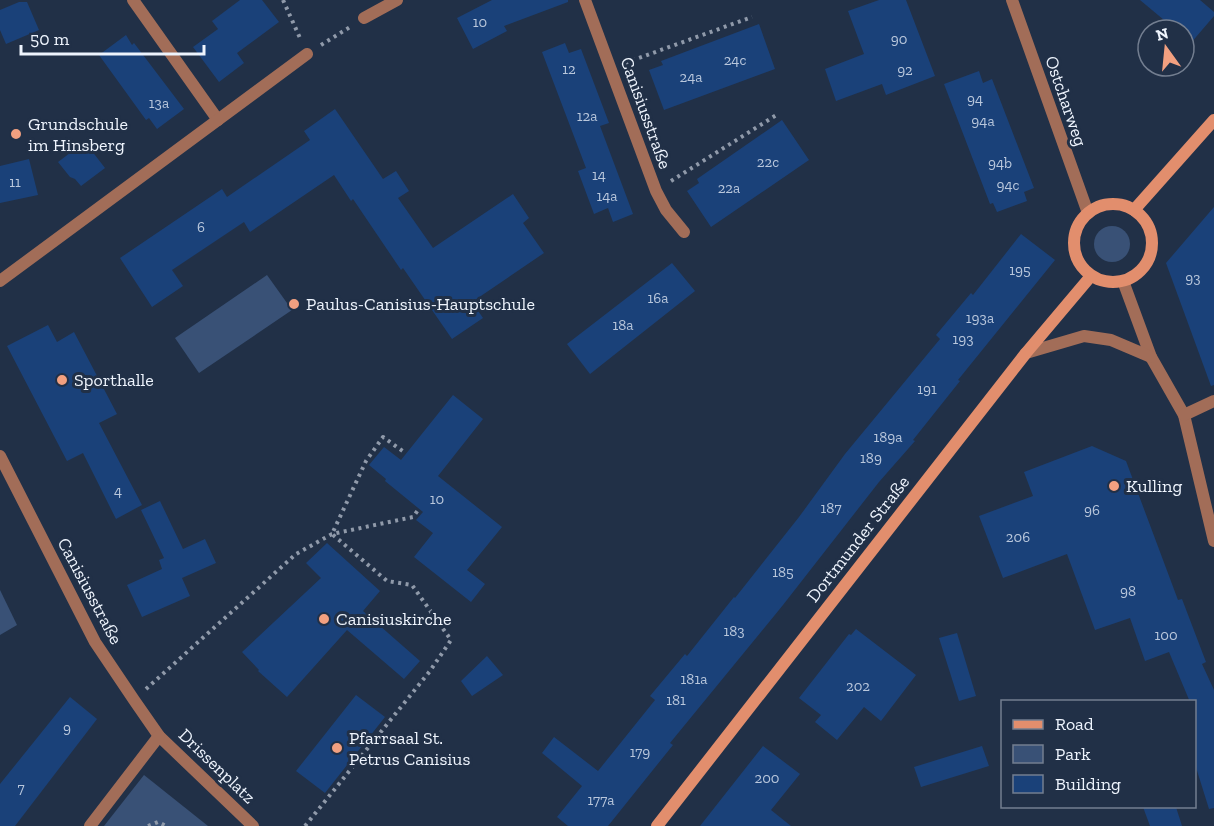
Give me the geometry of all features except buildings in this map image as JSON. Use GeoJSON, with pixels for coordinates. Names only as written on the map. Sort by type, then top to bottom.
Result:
{"type":"FeatureCollection","features":[{"type":"Feature","properties":{"kind":"main road"},"geometry":{"type":"LineString","coordinates":[[1134,210],[1214,120]]}},
{"type":"Feature","properties":{"kind":"main road"},"geometry":{"type":"LineString","coordinates":[[1115,204],[1134,210],[1149,227],[1152,249],[1148,260],[1142,269],[1123,281],[1106,282],[1091,276],[1082,268],[1073,245],[1074,233],[1080,222],[1096,208],[1115,204]]}},
{"type":"Feature","properties":{"kind":"main road","name":"Dortmunder Straße"},"geometry":{"type":"LineString","coordinates":[[657,826],[1026,353],[1091,276]]}},
{"type":"Feature","properties":{"kind":"street"},"geometry":{"type":"LineString","coordinates":[[133,0],[218,120]]}},
{"type":"Feature","properties":{"kind":"street"},"geometry":{"type":"LineString","coordinates":[[364,18],[397,0]]}},
{"type":"Feature","properties":{"kind":"street","name":"Canisiusstraße"},"geometry":{"type":"LineString","coordinates":[[585,0],[656,191],[666,210],[684,232]]}},
{"type":"Feature","properties":{"kind":"street","name":"Ostcharweg"},"geometry":{"type":"LineString","coordinates":[[1012,0],[1088,213]]}},
{"type":"Feature","properties":{"kind":"street"},"geometry":{"type":"LineString","coordinates":[[0,281],[307,54]]}},
{"type":"Feature","properties":{"kind":"street"},"geometry":{"type":"LineString","coordinates":[[1123,281],[1151,357],[1184,415],[1214,541]]}},
{"type":"Feature","properties":{"kind":"street"},"geometry":{"type":"LineString","coordinates":[[1026,353],[1084,336],[1112,340],[1151,357]]}},
{"type":"Feature","properties":{"kind":"street"},"geometry":{"type":"LineString","coordinates":[[1184,415],[1214,401]]}},
{"type":"Feature","properties":{"kind":"street","name":"Canisiusstraße"},"geometry":{"type":"LineString","coordinates":[[0,456],[95,642],[159,736]]}},
{"type":"Feature","properties":{"kind":"street","name":"Drissenplatz"},"geometry":{"type":"LineString","coordinates":[[90,826],[159,736],[253,826]]}},
{"type":"Feature","properties":{"kind":"path"},"geometry":{"type":"LineString","coordinates":[[283,0],[307,54],[364,18]]}},
{"type":"Feature","properties":{"kind":"path"},"geometry":{"type":"LineString","coordinates":[[610,68],[752,17]]}},
{"type":"Feature","properties":{"kind":"path"},"geometry":{"type":"LineString","coordinates":[[656,191],[778,114]]}},
{"type":"Feature","properties":{"kind":"path"},"geometry":{"type":"LineString","coordinates":[[332,534],[366,461],[383,436],[405,452]]}},
{"type":"Feature","properties":{"kind":"path"},"geometry":{"type":"LineString","coordinates":[[134,700],[296,554],[332,534],[412,517],[418,510]]}},
{"type":"Feature","properties":{"kind":"path"},"geometry":{"type":"LineString","coordinates":[[305,826],[430,670],[451,640],[412,585],[387,581],[332,534]]}},
{"type":"Feature","properties":{"kind":"path"},"geometry":{"type":"LineString","coordinates":[[148,826],[158,822],[166,826]]}},
{"type":"Feature","properties":{"kind":"green space"},"geometry":{"type":"Polygon","coordinates":[[[1112,226],[1125,231],[1130,244],[1125,257],[1112,262],[1099,257],[1094,244],[1099,231],[1112,226]]]}},
{"type":"Feature","properties":{"kind":"green space"},"geometry":{"type":"Polygon","coordinates":[[[267,275],[292,310],[199,373],[175,338],[267,275]]]}},
{"type":"Feature","properties":{"kind":"green space"},"geometry":{"type":"Polygon","coordinates":[[[0,590],[17,625],[0,635],[0,590]]]}},
{"type":"Feature","properties":{"kind":"green space"},"geometry":{"type":"Polygon","coordinates":[[[144,775],[208,826],[104,826],[144,775]]]}},
{"type":"Feature","properties":{"kind":"place","name":"Grundschule im Hinsberg"},"geometry":{"type":"Point","coordinates":[16,134]}},
{"type":"Feature","properties":{"kind":"place","name":"Paulus-Canisius-Hauptschule"},"geometry":{"type":"Point","coordinates":[294,304]}},
{"type":"Feature","properties":{"kind":"place","name":"Sporthalle"},"geometry":{"type":"Point","coordinates":[62,380]}},
{"type":"Feature","properties":{"kind":"place","name":"Kulling"},"geometry":{"type":"Point","coordinates":[1114,486]}},
{"type":"Feature","properties":{"kind":"place","name":"Canisiuskirche"},"geometry":{"type":"Point","coordinates":[324,619]}},
{"type":"Feature","properties":{"kind":"place","name":"Pfarrsaal St. Petrus Canisius"},"geometry":{"type":"Point","coordinates":[337,748]}}]}
